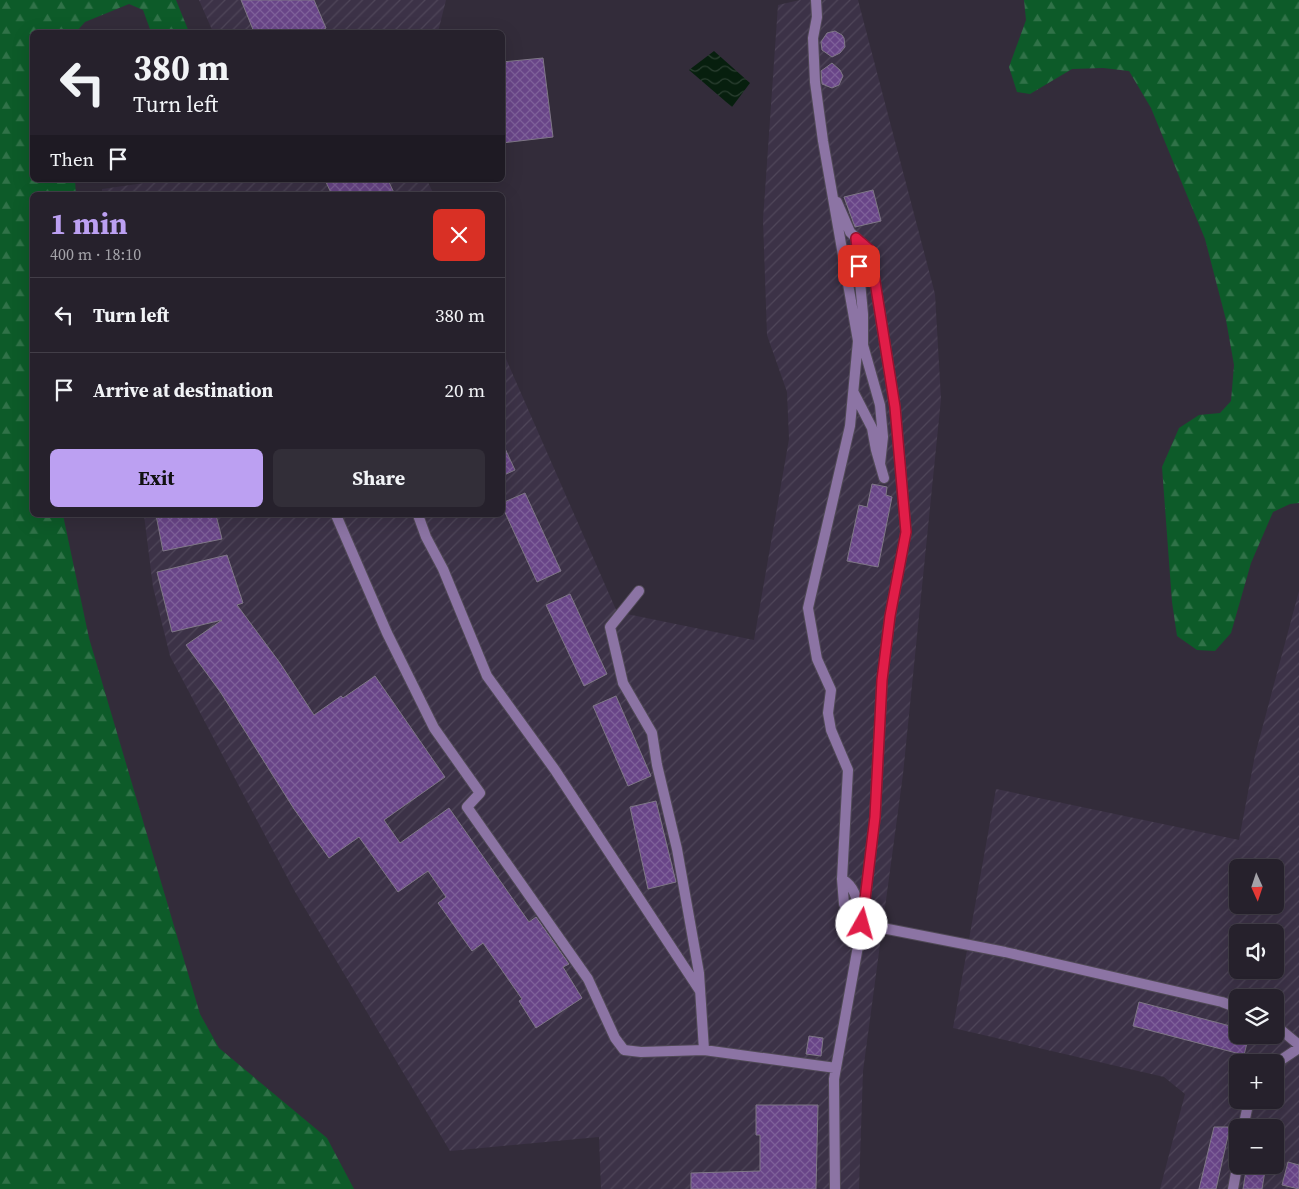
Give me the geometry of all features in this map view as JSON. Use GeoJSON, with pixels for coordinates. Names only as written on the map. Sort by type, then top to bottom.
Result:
{"type":"FeatureCollection","features":[{"type":"Feature","properties":{"kind":"street"},"geometry":{"type":"LineString","coordinates":[[816,0],[817,18],[814,38],[815,82],[831,189],[858,341],[850,426],[808,608],[817,660],[831,690],[828,713],[831,730],[848,770],[842,879],[844,904],[852,918],[862,924],[1015,954],[1229,1005]]}},
{"type":"Feature","properties":{"kind":"street"},"geometry":{"type":"LineString","coordinates":[[831,189],[850,232],[870,250],[895,407],[906,532],[890,616],[882,680],[875,817],[862,924],[834,1079],[835,1189]]}},
{"type":"Feature","properties":{"kind":"street"},"geometry":{"type":"LineString","coordinates":[[856,238],[863,314],[863,345],[880,405],[883,437],[880,464]]}},
{"type":"Feature","properties":{"kind":"street"},"geometry":{"type":"LineString","coordinates":[[853,391],[872,428],[884,478]]}},
{"type":"Feature","properties":{"kind":"street"},"geometry":{"type":"LineString","coordinates":[[337,517],[387,633],[434,728],[480,793],[467,807],[588,979],[615,1038],[624,1050],[641,1052],[704,1050],[836,1068]]}},
{"type":"Feature","properties":{"kind":"street"},"geometry":{"type":"LineString","coordinates":[[419,517],[426,537],[443,569],[487,676],[555,770],[700,991]]}},
{"type":"Feature","properties":{"kind":"street"},"geometry":{"type":"LineString","coordinates":[[639,591],[610,627],[623,683],[652,733],[657,765],[678,849],[699,973],[704,1050]]}},
{"type":"Feature","properties":{"kind":"street"},"geometry":{"type":"LineString","coordinates":[[1284,1033],[1299,1046],[1284,1057]]}},
{"type":"Feature","properties":{"kind":"street"},"geometry":{"type":"LineString","coordinates":[[1233,1189],[1236,1174]]}},
{"type":"Feature","properties":{"kind":"shaded area"},"geometry":{"type":"Polygon","coordinates":[[[199,0],[446,0],[438,30],[212,30],[199,0]]]}},
{"type":"Feature","properties":{"kind":"shaded area"},"geometry":{"type":"Polygon","coordinates":[[[800,0],[858,0],[935,294],[941,399],[903,774],[863,1071],[859,1189],[601,1189],[599,1137],[450,1151],[294,890],[170,656],[153,587],[144,517],[505,517],[505,357],[617,612],[754,640],[789,439],[787,392],[767,335],[763,220],[778,5],[800,0]]]}},
{"type":"Feature","properties":{"kind":"shaded area"},"geometry":{"type":"Polygon","coordinates":[[[152,182],[428,182],[433,192],[102,192],[102,189],[152,182]]]}},
{"type":"Feature","properties":{"kind":"shaded area"},"geometry":{"type":"Polygon","coordinates":[[[1299,591],[1299,1189],[1160,1189],[1185,1094],[1164,1077],[953,1028],[996,789],[1239,840],[1255,755],[1299,591]]]}},
{"type":"Feature","properties":{"kind":"green space"},"geometry":{"type":"Polygon","coordinates":[[[0,0],[176,0],[188,30],[150,30],[143,10],[129,4],[85,22],[78,30],[30,30],[30,182],[75,182],[76,192],[30,192],[30,517],[63,517],[89,638],[200,1014],[219,1048],[327,1138],[354,1189],[0,1189],[0,0]]]}},
{"type":"Feature","properties":{"kind":"green space"},"geometry":{"type":"Polygon","coordinates":[[[1024,0],[1299,0],[1299,503],[1290,504],[1273,512],[1251,563],[1231,633],[1215,651],[1197,650],[1177,636],[1172,602],[1162,467],[1179,428],[1199,415],[1220,413],[1231,401],[1234,365],[1226,320],[1205,239],[1151,108],[1129,71],[1103,68],[1072,69],[1030,94],[1017,92],[1009,67],[1026,20],[1024,0]]]}},
{"type":"Feature","properties":{"kind":"water"},"geometry":{"type":"Polygon","coordinates":[[[714,51],[750,83],[732,107],[689,70],[714,51]]]}},
{"type":"Feature","properties":{"kind":"building"},"geometry":{"type":"Polygon","coordinates":[[[241,0],[314,0],[326,28],[322,30],[253,30],[241,0]]]}},
{"type":"Feature","properties":{"kind":"building"},"geometry":{"type":"Polygon","coordinates":[[[835,31],[844,38],[845,47],[840,53],[832,57],[822,50],[821,42],[827,33],[835,31]]]}},
{"type":"Feature","properties":{"kind":"building"},"geometry":{"type":"Polygon","coordinates":[[[543,58],[553,137],[505,143],[505,62],[543,58]]]}},
{"type":"Feature","properties":{"kind":"building"},"geometry":{"type":"Polygon","coordinates":[[[832,63],[840,70],[843,76],[839,85],[832,88],[822,84],[821,71],[832,63]]]}},
{"type":"Feature","properties":{"kind":"building"},"geometry":{"type":"Polygon","coordinates":[[[326,182],[389,182],[394,192],[331,192],[326,182]]]}},
{"type":"Feature","properties":{"kind":"building"},"geometry":{"type":"Polygon","coordinates":[[[873,190],[881,221],[855,227],[844,197],[873,190]]]}},
{"type":"Feature","properties":{"kind":"building"},"geometry":{"type":"Polygon","coordinates":[[[505,448],[515,470],[505,475],[505,448]]]}},
{"type":"Feature","properties":{"kind":"building"},"geometry":{"type":"Polygon","coordinates":[[[872,484],[887,487],[886,495],[892,497],[878,567],[847,561],[859,505],[867,507],[872,484]]]}},
{"type":"Feature","properties":{"kind":"building"},"geometry":{"type":"Polygon","coordinates":[[[525,493],[561,571],[537,582],[505,513],[505,502],[525,493]]]}},
{"type":"Feature","properties":{"kind":"building"},"geometry":{"type":"Polygon","coordinates":[[[156,517],[216,517],[222,539],[163,551],[156,517]]]}},
{"type":"Feature","properties":{"kind":"building"},"geometry":{"type":"Polygon","coordinates":[[[227,555],[243,603],[237,605],[280,663],[314,715],[375,676],[445,777],[384,820],[400,843],[449,808],[529,922],[536,917],[569,964],[563,967],[582,998],[536,1028],[519,1001],[522,999],[483,943],[472,951],[438,903],[446,897],[428,871],[398,892],[359,837],[329,858],[294,809],[221,693],[186,645],[222,620],[172,632],[157,572],[227,555]]]}},
{"type":"Feature","properties":{"kind":"building"},"geometry":{"type":"Polygon","coordinates":[[[570,594],[607,674],[584,686],[546,605],[570,594]]]}},
{"type":"Feature","properties":{"kind":"building"},"geometry":{"type":"Polygon","coordinates":[[[616,696],[651,776],[628,786],[593,706],[616,696]]]}},
{"type":"Feature","properties":{"kind":"building"},"geometry":{"type":"Polygon","coordinates":[[[656,801],[676,882],[648,889],[630,807],[656,801]]]}},
{"type":"Feature","properties":{"kind":"building"},"geometry":{"type":"Polygon","coordinates":[[[1139,1002],[1229,1026],[1229,1044],[1247,1044],[1244,1054],[1240,1054],[1133,1026],[1139,1002]]]}},
{"type":"Feature","properties":{"kind":"building"},"geometry":{"type":"Polygon","coordinates":[[[809,1036],[823,1038],[821,1056],[806,1054],[809,1036]]]}},
{"type":"Feature","properties":{"kind":"building"},"geometry":{"type":"Polygon","coordinates":[[[756,1105],[818,1105],[816,1189],[691,1189],[691,1173],[760,1171],[760,1135],[756,1135],[756,1105]]]}},
{"type":"Feature","properties":{"kind":"building"},"geometry":{"type":"Polygon","coordinates":[[[1214,1127],[1229,1127],[1216,1189],[1199,1189],[1214,1127]]]}},
{"type":"Feature","properties":{"kind":"building"},"geometry":{"type":"Polygon","coordinates":[[[1288,1162],[1299,1165],[1299,1189],[1282,1185],[1288,1162]]]}},
{"type":"Feature","properties":{"kind":"building"},"geometry":{"type":"Polygon","coordinates":[[[1246,1174],[1264,1174],[1262,1189],[1243,1189],[1246,1174]]]}},
{"type":"Feature","properties":{"kind":"route"},"geometry":{"type":"LineString","coordinates":[[859,266],[856,238],[870,250],[895,407],[906,532],[890,616],[882,680],[875,817],[862,924]]}}]}
